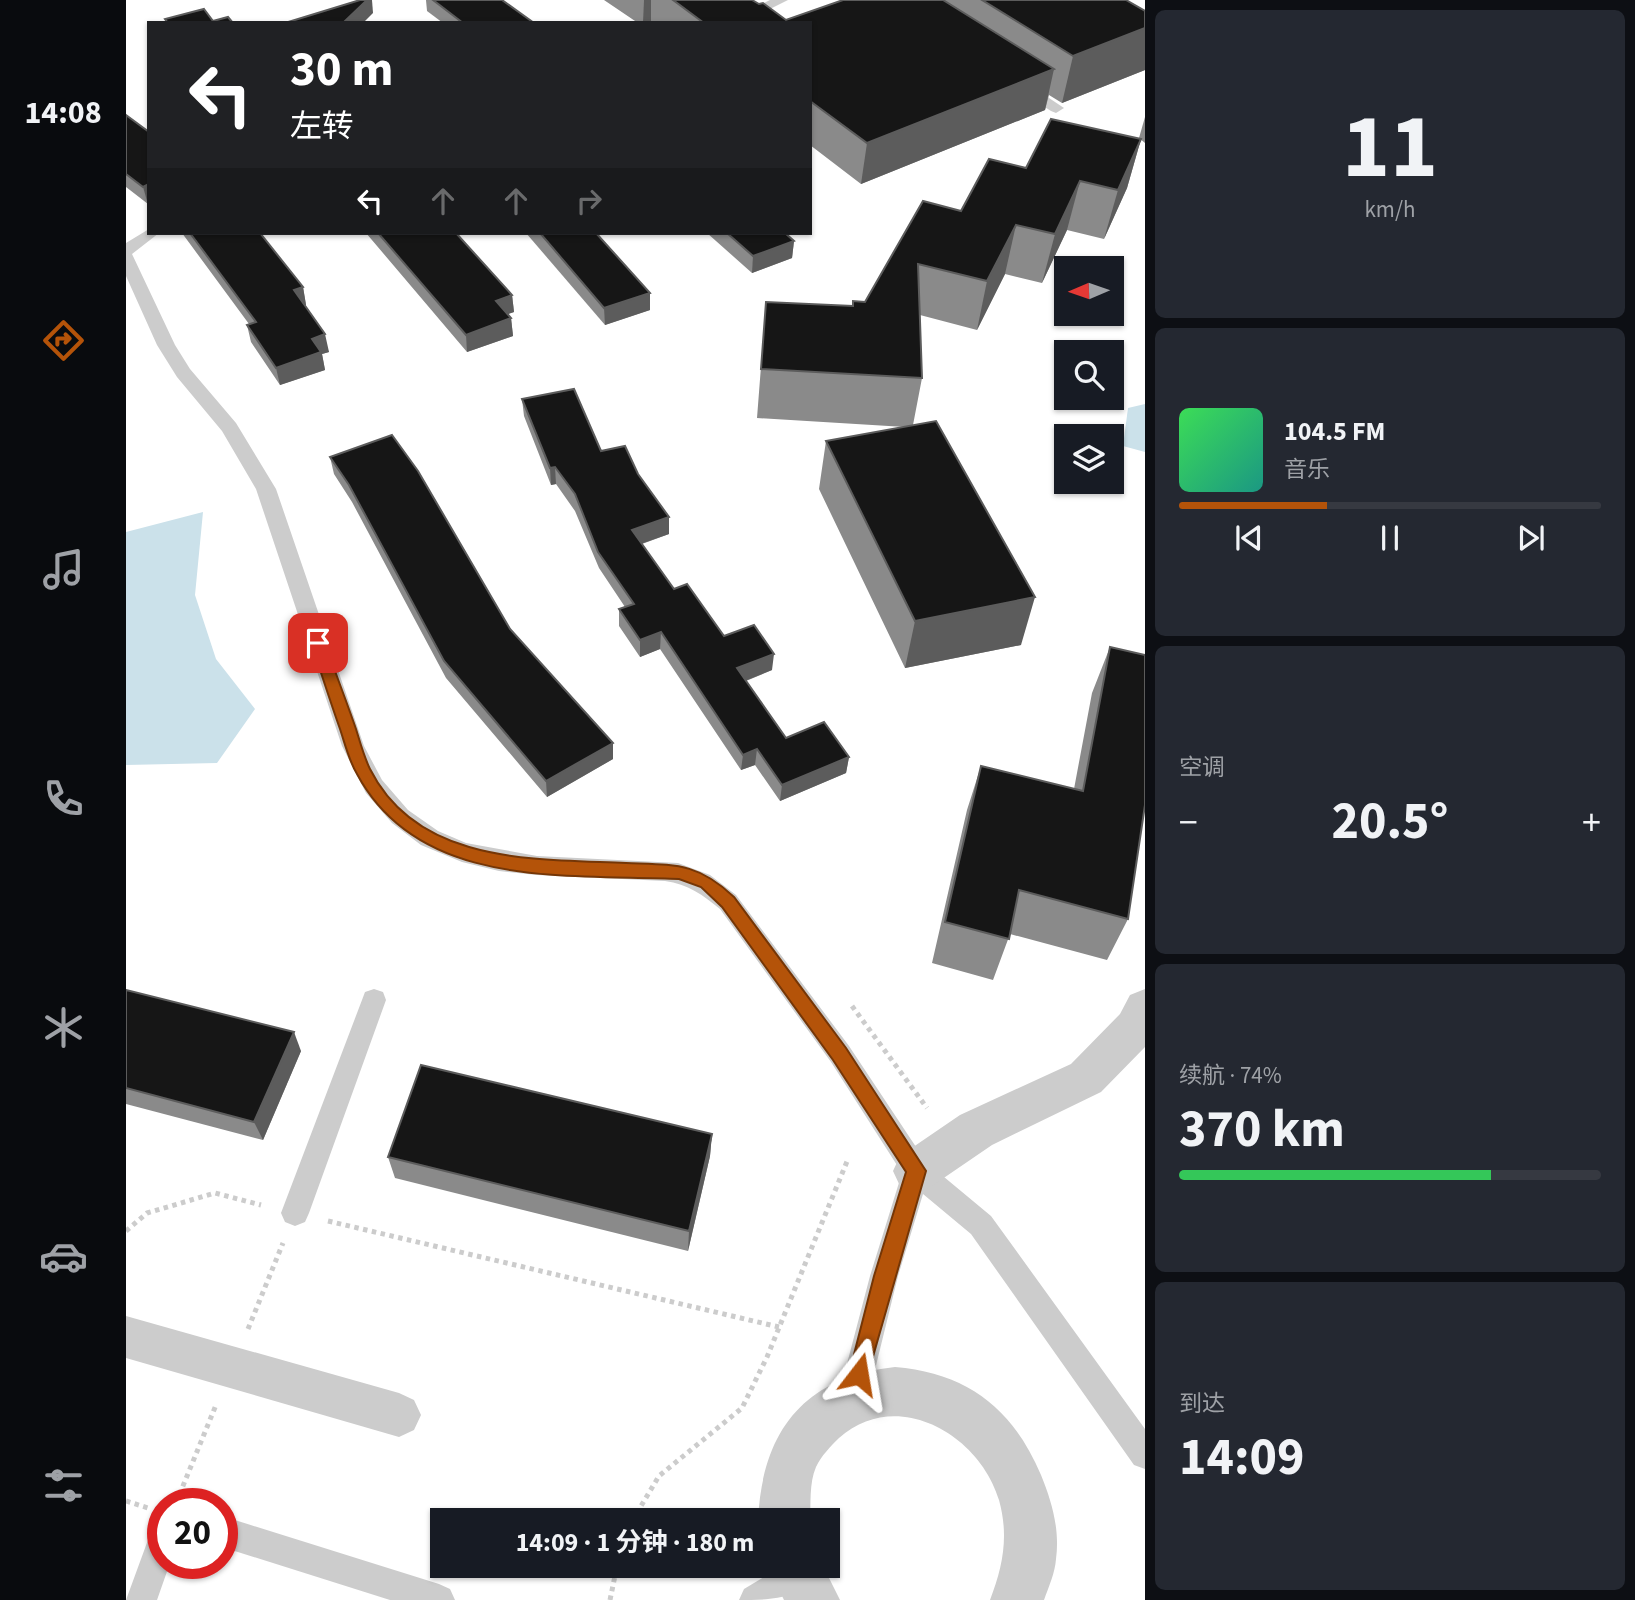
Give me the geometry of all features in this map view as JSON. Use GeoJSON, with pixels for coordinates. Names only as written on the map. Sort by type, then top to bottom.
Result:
{"type":"FeatureCollection","features":[{"type":"Feature","properties":{"kind":"street"},"geometry":{"type":"LineString","coordinates":[[916,1171],[976,1130],[1086,1078],[1135,1028],[1145,1008]]}},
{"type":"Feature","properties":{"kind":"street"},"geometry":{"type":"LineString","coordinates":[[126,1336],[399,1415]]}},
{"type":"Feature","properties":{"kind":"street"},"geometry":{"type":"LineString","coordinates":[[784,1508],[785,1489],[797,1450],[821,1419],[853,1398],[889,1390],[927,1395],[963,1412],[995,1440],[1018,1478],[1030,1520],[1030,1564],[1017,1600]]}},
{"type":"Feature","properties":{"kind":"lane"},"geometry":{"type":"LineString","coordinates":[[734,21],[781,0]]}},
{"type":"Feature","properties":{"kind":"lane"},"geometry":{"type":"LineString","coordinates":[[1010,79],[1056,108]]}},
{"type":"Feature","properties":{"kind":"lane"},"geometry":{"type":"LineString","coordinates":[[126,251],[148,235]]}},
{"type":"Feature","properties":{"kind":"lane"},"geometry":{"type":"LineString","coordinates":[[126,258],[166,345],[183,373],[229,427],[266,489],[353,746],[363,771],[378,794],[397,816],[422,834],[451,849],[482,859],[516,865],[680,872],[707,882],[728,902],[840,1054],[916,1171],[981,1225],[1145,1454]]}},
{"type":"Feature","properties":{"kind":"lane"},"geometry":{"type":"LineString","coordinates":[[295,1213],[374,1000]]}},
{"type":"Feature","properties":{"kind":"lane"},"geometry":{"type":"LineString","coordinates":[[853,1398],[884,1276],[916,1171]]}},
{"type":"Feature","properties":{"kind":"lane"},"geometry":{"type":"LineString","coordinates":[[238,1536],[439,1600]]}},
{"type":"Feature","properties":{"kind":"lane"},"geometry":{"type":"LineString","coordinates":[[141,1600],[149,1579]]}},
{"type":"Feature","properties":{"kind":"path"},"geometry":{"type":"LineString","coordinates":[[852,1006],[927,1108]]}},
{"type":"Feature","properties":{"kind":"path"},"geometry":{"type":"LineString","coordinates":[[640,1508],[659,1476],[742,1408],[779,1327],[848,1159]]}},
{"type":"Feature","properties":{"kind":"path"},"geometry":{"type":"LineString","coordinates":[[126,1231],[147,1213],[215,1194],[779,1327]]}},
{"type":"Feature","properties":{"kind":"path"},"geometry":{"type":"LineString","coordinates":[[182,1488],[295,1213]]}},
{"type":"Feature","properties":{"kind":"path"},"geometry":{"type":"LineString","coordinates":[[126,1501],[147,1507]]}},
{"type":"Feature","properties":{"kind":"path"},"geometry":{"type":"LineString","coordinates":[[610,1600],[615,1578]]}},
{"type":"Feature","properties":{"kind":"water"},"geometry":{"type":"Polygon","coordinates":[[[1145,404],[1145,452],[1124,446],[1128,408],[1145,404]]]}},
{"type":"Feature","properties":{"kind":"water"},"geometry":{"type":"Polygon","coordinates":[[[203,512],[195,595],[216,659],[255,709],[217,763],[126,765],[126,532],[203,512]]]}},
{"type":"Feature","properties":{"kind":"building"},"geometry":{"type":"Polygon","coordinates":[[[360,0],[367,0],[345,21],[292,21],[360,0]]]}},
{"type":"Feature","properties":{"kind":"building"},"geometry":{"type":"Polygon","coordinates":[[[433,0],[502,0],[531,21],[460,21],[433,0]]]}},
{"type":"Feature","properties":{"kind":"building"},"geometry":{"type":"Polygon","coordinates":[[[673,0],[752,0],[763,3],[786,20],[843,0],[943,0],[1054,69],[867,143],[812,102],[812,21],[701,21],[673,0]]]}},
{"type":"Feature","properties":{"kind":"building"},"geometry":{"type":"Polygon","coordinates":[[[982,0],[1126,0],[1145,11],[1145,28],[1073,56],[982,0]]]}},
{"type":"Feature","properties":{"kind":"building"},"geometry":{"type":"Polygon","coordinates":[[[204,9],[213,21],[166,21],[165,19],[204,9]]]}},
{"type":"Feature","properties":{"kind":"building"},"geometry":{"type":"Polygon","coordinates":[[[228,17],[231,21],[213,21],[228,17]]]}},
{"type":"Feature","properties":{"kind":"building"},"geometry":{"type":"Polygon","coordinates":[[[126,115],[147,131],[147,185],[143,187],[126,174],[126,115]]]}},
{"type":"Feature","properties":{"kind":"building"},"geometry":{"type":"Polygon","coordinates":[[[1051,119],[1141,139],[1118,190],[1080,181],[1055,234],[1016,225],[987,281],[918,264],[922,378],[761,369],[766,302],[853,306],[853,301],[865,302],[923,201],[961,211],[989,159],[1026,168],[1051,119]]]}},
{"type":"Feature","properties":{"kind":"building"},"geometry":{"type":"Polygon","coordinates":[[[191,235],[262,235],[303,287],[294,290],[325,334],[312,339],[321,352],[276,368],[247,325],[256,322],[191,235]]]}},
{"type":"Feature","properties":{"kind":"building"},"geometry":{"type":"Polygon","coordinates":[[[380,235],[458,235],[512,295],[496,301],[511,318],[466,335],[380,235]]]}},
{"type":"Feature","properties":{"kind":"building"},"geometry":{"type":"Polygon","coordinates":[[[542,235],[598,235],[650,293],[604,308],[542,235]]]}},
{"type":"Feature","properties":{"kind":"building"},"geometry":{"type":"Polygon","coordinates":[[[729,235],[787,235],[794,241],[753,256],[729,235]]]}},
{"type":"Feature","properties":{"kind":"building"},"geometry":{"type":"Polygon","coordinates":[[[574,389],[601,451],[625,446],[638,474],[669,517],[632,530],[674,589],[687,584],[724,636],[754,625],[774,654],[737,668],[786,738],[824,722],[849,757],[782,785],[757,749],[743,755],[661,632],[640,640],[619,609],[634,604],[598,552],[575,494],[555,467],[550,468],[522,399],[574,389]]]}},
{"type":"Feature","properties":{"kind":"building"},"geometry":{"type":"Polygon","coordinates":[[[936,421],[1035,597],[915,621],[826,441],[936,421]]]}},
{"type":"Feature","properties":{"kind":"building"},"geometry":{"type":"Polygon","coordinates":[[[392,435],[418,471],[510,629],[613,743],[546,781],[444,661],[349,485],[330,457],[392,435]]]}},
{"type":"Feature","properties":{"kind":"building"},"geometry":{"type":"Polygon","coordinates":[[[1110,647],[1145,655],[1145,805],[1128,919],[1019,890],[1009,939],[945,922],[981,766],[1083,791],[1110,647]]]}},
{"type":"Feature","properties":{"kind":"building"},"geometry":{"type":"Polygon","coordinates":[[[126,990],[294,1032],[254,1122],[126,1088],[126,990]]]}},
{"type":"Feature","properties":{"kind":"building"},"geometry":{"type":"Polygon","coordinates":[[[421,1065],[712,1134],[689,1231],[388,1157],[421,1065]]]}},
{"type":"Feature","properties":{"kind":"route"},"geometry":{"type":"LineString","coordinates":[[318,643],[363,771],[397,816],[422,834],[451,849],[482,859],[516,865],[680,872],[707,882],[728,902],[840,1054],[916,1171],[884,1276],[859,1374]]}}]}
